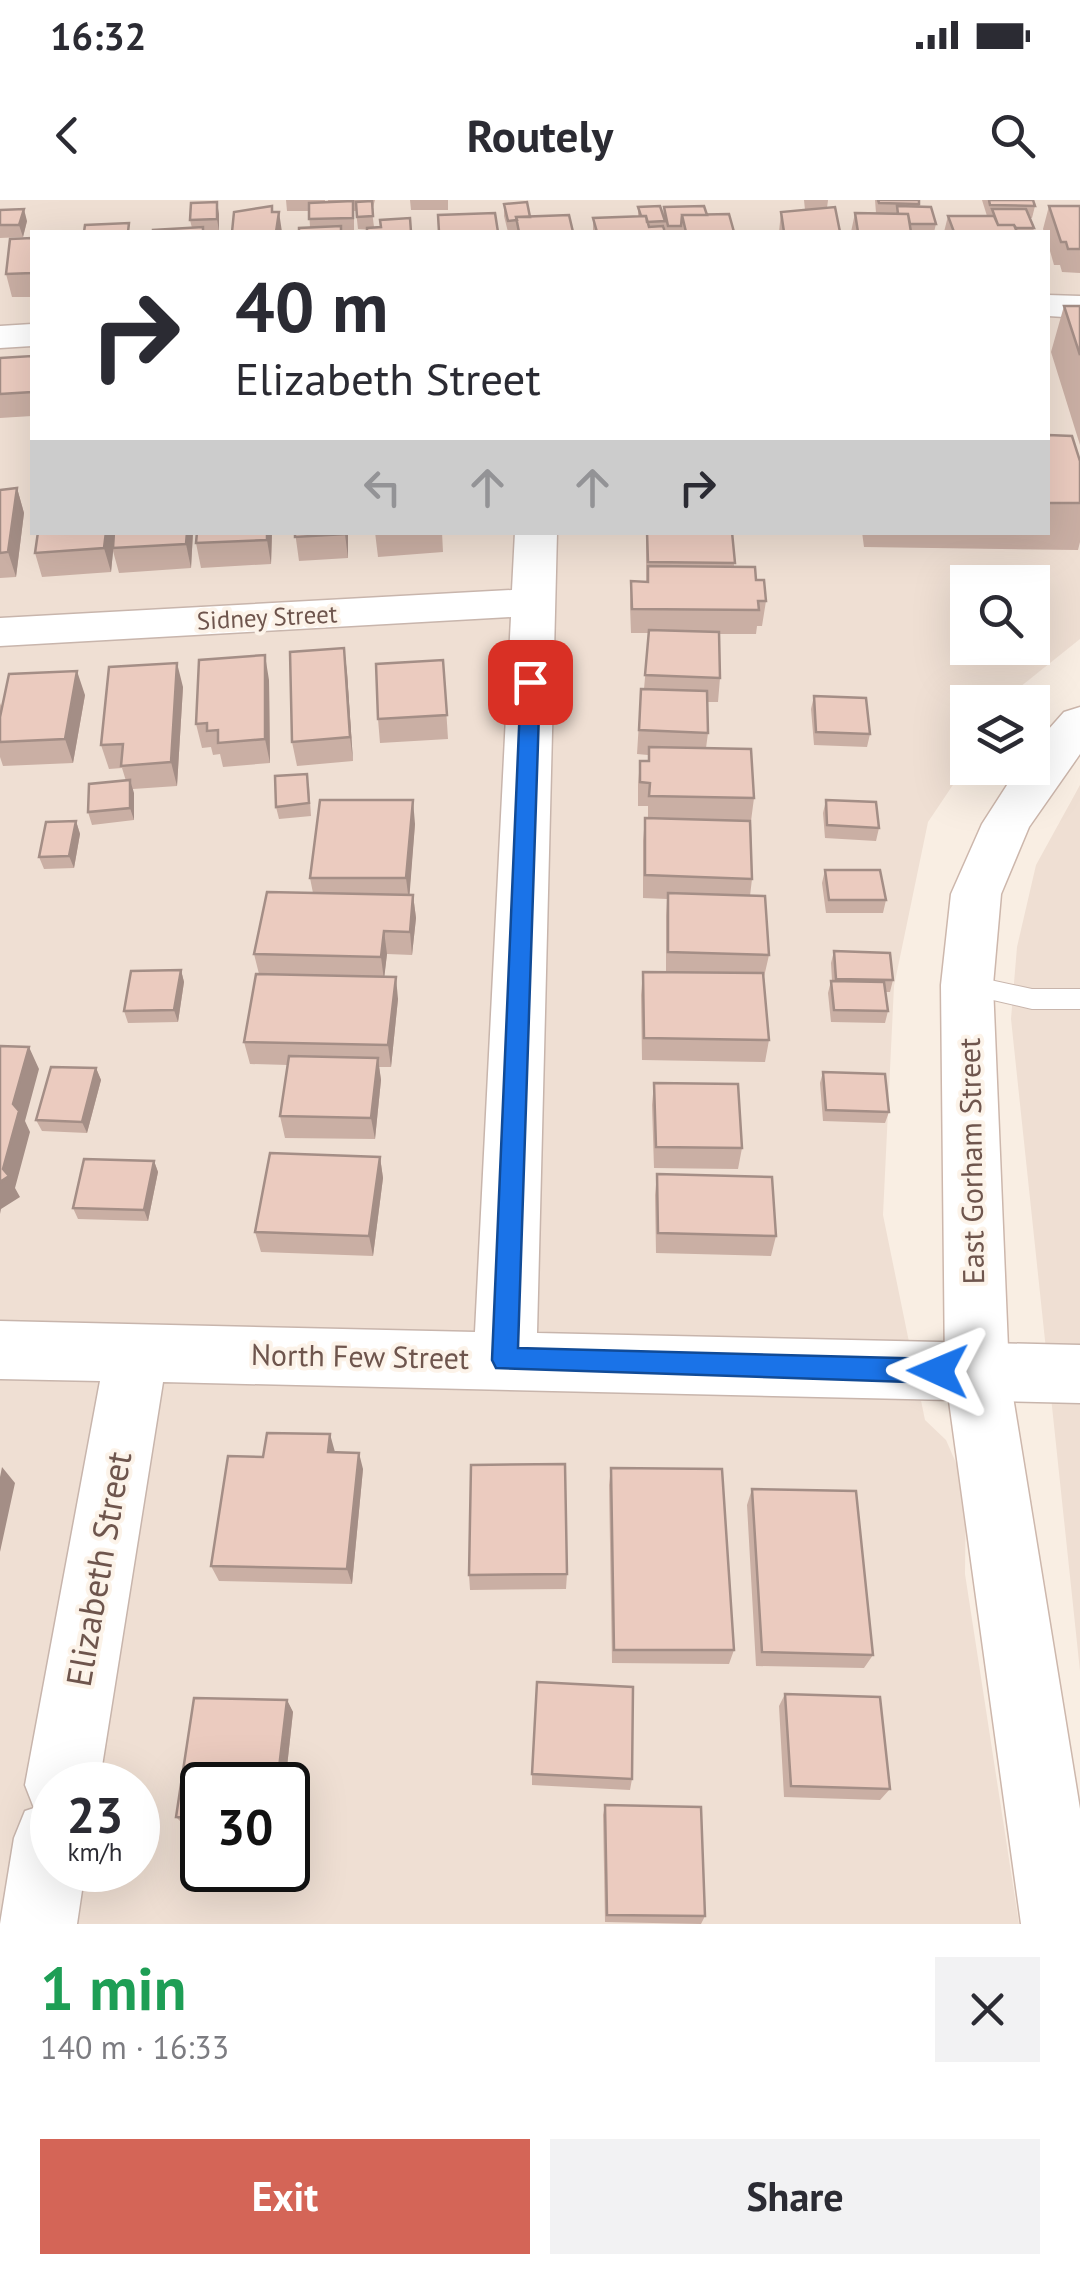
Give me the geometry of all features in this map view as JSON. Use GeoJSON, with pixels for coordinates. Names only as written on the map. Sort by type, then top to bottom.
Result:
{"type":"FeatureCollection","features":[{"type":"Feature","properties":{"kind":"street"},"geometry":{"type":"LineString","coordinates":[[1050,306],[1080,307]]}},
{"type":"Feature","properties":{"kind":"street"},"geometry":{"type":"LineString","coordinates":[[0,337],[30,335]]}},
{"type":"Feature","properties":{"kind":"street"},"geometry":{"type":"LineString","coordinates":[[505,1360],[536,535]]}},
{"type":"Feature","properties":{"kind":"street","name":"Sidney Street"},"geometry":{"type":"LineString","coordinates":[[0,632],[534,602]]}},
{"type":"Feature","properties":{"kind":"street","name":"East Gorham Street"},"geometry":{"type":"LineString","coordinates":[[1060,1924],[977,1372],[967,985],[976,894],[1006,824],[1044,766],[1080,723]]}},
{"type":"Feature","properties":{"kind":"street","name":"North Few Street"},"geometry":{"type":"LineString","coordinates":[[0,1350],[1080,1374]]}},
{"type":"Feature","properties":{"kind":"street","name":"Elizabeth Street"},"geometry":{"type":"LineString","coordinates":[[66,1762],[136,1353]]}},
{"type":"Feature","properties":{"kind":"street"},"geometry":{"type":"LineString","coordinates":[[38,1924],[43,1892]]}},
{"type":"Feature","properties":{"kind":"lane"},"geometry":{"type":"LineString","coordinates":[[967,985],[1032,999],[1080,999]]}},
{"type":"Feature","properties":{"kind":"shaded area"},"geometry":{"type":"Polygon","coordinates":[[[0,200],[1080,200],[1080,639],[1050,663],[1050,565],[950,565],[950,665],[1048,665],[1022,685],[950,685],[953,785],[928,822],[894,986],[883,1215],[925,1420],[946,1440],[966,1486],[965,1574],[1019,1924],[0,1924],[0,200]]]}},
{"type":"Feature","properties":{"kind":"shaded area"},"geometry":{"type":"Polygon","coordinates":[[[1080,785],[1080,1671],[1011,1019],[1017,947],[1036,865],[1080,785]]]}},
{"type":"Feature","properties":{"kind":"building"},"geometry":{"type":"Polygon","coordinates":[[[878,200],[919,200],[919,204],[879,203],[878,200]]]}},
{"type":"Feature","properties":{"kind":"building"},"geometry":{"type":"Polygon","coordinates":[[[989,200],[1033,200],[1035,206],[990,205],[989,200]]]}},
{"type":"Feature","properties":{"kind":"building"},"geometry":{"type":"Polygon","coordinates":[[[353,201],[353,218],[309,219],[309,203],[353,201]]]}},
{"type":"Feature","properties":{"kind":"building"},"geometry":{"type":"Polygon","coordinates":[[[372,201],[373,216],[357,217],[356,202],[372,201]]]}},
{"type":"Feature","properties":{"kind":"building"},"geometry":{"type":"Polygon","coordinates":[[[217,202],[217,219],[190,220],[191,203],[217,202]]]}},
{"type":"Feature","properties":{"kind":"building"},"geometry":{"type":"Polygon","coordinates":[[[527,202],[530,217],[508,221],[504,204],[527,202]]]}},
{"type":"Feature","properties":{"kind":"building"},"geometry":{"type":"Polygon","coordinates":[[[272,206],[272,212],[279,212],[276,230],[232,230],[234,212],[272,206]]]}},
{"type":"Feature","properties":{"kind":"building"},"geometry":{"type":"Polygon","coordinates":[[[660,206],[665,221],[647,222],[638,207],[660,206]]]}},
{"type":"Feature","properties":{"kind":"building"},"geometry":{"type":"Polygon","coordinates":[[[704,206],[707,215],[682,215],[681,226],[668,226],[664,207],[704,206]]]}},
{"type":"Feature","properties":{"kind":"building"},"geometry":{"type":"Polygon","coordinates":[[[897,206],[931,207],[936,224],[910,224],[908,214],[898,214],[897,206]]]}},
{"type":"Feature","properties":{"kind":"building"},"geometry":{"type":"Polygon","coordinates":[[[1049,206],[1080,206],[1080,249],[1068,249],[1066,242],[1061,242],[1049,206]]]}},
{"type":"Feature","properties":{"kind":"building"},"geometry":{"type":"Polygon","coordinates":[[[835,207],[840,230],[784,230],[781,212],[835,207]]]}},
{"type":"Feature","properties":{"kind":"building"},"geometry":{"type":"Polygon","coordinates":[[[24,209],[19,225],[0,225],[0,210],[24,209]]]}},
{"type":"Feature","properties":{"kind":"building"},"geometry":{"type":"Polygon","coordinates":[[[992,209],[1026,209],[1034,228],[998,225],[992,209]]]}},
{"type":"Feature","properties":{"kind":"building"},"geometry":{"type":"Polygon","coordinates":[[[495,213],[498,230],[439,230],[438,215],[495,213]]]}},
{"type":"Feature","properties":{"kind":"building"},"geometry":{"type":"Polygon","coordinates":[[[855,213],[908,214],[911,230],[858,230],[855,213]]]}},
{"type":"Feature","properties":{"kind":"building"},"geometry":{"type":"Polygon","coordinates":[[[729,214],[733,230],[686,230],[682,215],[729,214]]]}},
{"type":"Feature","properties":{"kind":"building"},"geometry":{"type":"Polygon","coordinates":[[[569,215],[573,230],[519,230],[516,217],[569,215]]]}},
{"type":"Feature","properties":{"kind":"building"},"geometry":{"type":"Polygon","coordinates":[[[646,216],[649,227],[663,226],[664,230],[596,230],[593,218],[646,216]]]}},
{"type":"Feature","properties":{"kind":"building"},"geometry":{"type":"Polygon","coordinates":[[[948,216],[994,216],[998,225],[1014,225],[1016,230],[953,230],[948,216]]]}},
{"type":"Feature","properties":{"kind":"building"},"geometry":{"type":"Polygon","coordinates":[[[410,218],[411,230],[367,230],[381,227],[380,220],[410,218]]]}},
{"type":"Feature","properties":{"kind":"building"},"geometry":{"type":"Polygon","coordinates":[[[129,223],[128,230],[84,230],[85,225],[129,223]]]}},
{"type":"Feature","properties":{"kind":"building"},"geometry":{"type":"Polygon","coordinates":[[[341,226],[341,230],[299,230],[341,226]]]}},
{"type":"Feature","properties":{"kind":"building"},"geometry":{"type":"Polygon","coordinates":[[[203,227],[203,230],[153,230],[203,227]]]}},
{"type":"Feature","properties":{"kind":"building"},"geometry":{"type":"Polygon","coordinates":[[[30,238],[30,273],[6,274],[10,239],[30,238]]]}},
{"type":"Feature","properties":{"kind":"building"},"geometry":{"type":"Polygon","coordinates":[[[1064,306],[1080,306],[1080,355],[1064,306]]]}},
{"type":"Feature","properties":{"kind":"building"},"geometry":{"type":"Polygon","coordinates":[[[30,356],[30,392],[0,394],[0,358],[30,356]]]}},
{"type":"Feature","properties":{"kind":"building"},"geometry":{"type":"Polygon","coordinates":[[[1050,435],[1072,436],[1080,461],[1080,503],[1050,503],[1050,435]]]}},
{"type":"Feature","properties":{"kind":"building"},"geometry":{"type":"Polygon","coordinates":[[[17,488],[8,552],[0,553],[0,490],[17,488]]]}},
{"type":"Feature","properties":{"kind":"building"},"geometry":{"type":"Polygon","coordinates":[[[38,535],[106,535],[104,548],[35,553],[38,535]]]}},
{"type":"Feature","properties":{"kind":"building"},"geometry":{"type":"Polygon","coordinates":[[[114,535],[187,535],[186,544],[113,548],[114,535]]]}},
{"type":"Feature","properties":{"kind":"building"},"geometry":{"type":"Polygon","coordinates":[[[197,535],[267,535],[267,540],[196,543],[197,535]]]}},
{"type":"Feature","properties":{"kind":"building"},"geometry":{"type":"Polygon","coordinates":[[[647,535],[732,535],[735,563],[648,562],[647,535]]]}},
{"type":"Feature","properties":{"kind":"building"},"geometry":{"type":"Polygon","coordinates":[[[648,566],[755,567],[756,580],[764,580],[766,601],[758,601],[759,610],[632,609],[631,581],[648,582],[648,566]]]}},
{"type":"Feature","properties":{"kind":"building"},"geometry":{"type":"Polygon","coordinates":[[[649,630],[719,632],[720,678],[645,675],[649,630]]]}},
{"type":"Feature","properties":{"kind":"building"},"geometry":{"type":"Polygon","coordinates":[[[344,648],[350,737],[292,742],[290,652],[344,648]]]}},
{"type":"Feature","properties":{"kind":"building"},"geometry":{"type":"Polygon","coordinates":[[[265,655],[265,739],[218,743],[218,730],[207,731],[207,723],[196,724],[199,660],[265,655]]]}},
{"type":"Feature","properties":{"kind":"building"},"geometry":{"type":"Polygon","coordinates":[[[443,660],[447,715],[378,719],[376,664],[443,660]]]}},
{"type":"Feature","properties":{"kind":"building"},"geometry":{"type":"Polygon","coordinates":[[[177,663],[171,762],[121,766],[123,744],[101,745],[109,667],[177,663]]]}},
{"type":"Feature","properties":{"kind":"building"},"geometry":{"type":"Polygon","coordinates":[[[77,671],[65,739],[0,742],[0,717],[9,674],[77,671]]]}},
{"type":"Feature","properties":{"kind":"building"},"geometry":{"type":"Polygon","coordinates":[[[641,689],[707,691],[708,733],[639,730],[641,689]]]}},
{"type":"Feature","properties":{"kind":"building"},"geometry":{"type":"Polygon","coordinates":[[[814,696],[866,698],[870,734],[816,732],[814,696]]]}},
{"type":"Feature","properties":{"kind":"building"},"geometry":{"type":"Polygon","coordinates":[[[649,747],[751,749],[754,798],[649,796],[650,783],[640,782],[640,761],[649,761],[649,747]]]}},
{"type":"Feature","properties":{"kind":"building"},"geometry":{"type":"Polygon","coordinates":[[[307,774],[309,803],[276,807],[275,776],[307,774]]]}},
{"type":"Feature","properties":{"kind":"building"},"geometry":{"type":"Polygon","coordinates":[[[130,780],[130,808],[88,812],[89,784],[130,780]]]}},
{"type":"Feature","properties":{"kind":"building"},"geometry":{"type":"Polygon","coordinates":[[[320,800],[413,800],[406,878],[310,878],[320,800]]]}},
{"type":"Feature","properties":{"kind":"building"},"geometry":{"type":"Polygon","coordinates":[[[826,800],[876,802],[879,828],[827,825],[826,800]]]}},
{"type":"Feature","properties":{"kind":"building"},"geometry":{"type":"Polygon","coordinates":[[[645,818],[750,821],[752,879],[645,875],[645,818]]]}},
{"type":"Feature","properties":{"kind":"building"},"geometry":{"type":"Polygon","coordinates":[[[76,821],[69,856],[39,857],[46,822],[76,821]]]}},
{"type":"Feature","properties":{"kind":"building"},"geometry":{"type":"Polygon","coordinates":[[[825,870],[880,870],[886,900],[829,900],[825,870]]]}},
{"type":"Feature","properties":{"kind":"building"},"geometry":{"type":"Polygon","coordinates":[[[267,892],[413,895],[410,932],[384,931],[381,957],[254,954],[267,892]]]}},
{"type":"Feature","properties":{"kind":"building"},"geometry":{"type":"Polygon","coordinates":[[[668,893],[765,896],[769,955],[668,952],[668,893]]]}},
{"type":"Feature","properties":{"kind":"building"},"geometry":{"type":"Polygon","coordinates":[[[834,951],[890,953],[893,980],[836,979],[834,951]]]}},
{"type":"Feature","properties":{"kind":"building"},"geometry":{"type":"Polygon","coordinates":[[[181,970],[174,1010],[124,1011],[131,971],[181,970]]]}},
{"type":"Feature","properties":{"kind":"building"},"geometry":{"type":"Polygon","coordinates":[[[643,972],[763,973],[769,1040],[644,1038],[643,972]]]}},
{"type":"Feature","properties":{"kind":"building"},"geometry":{"type":"Polygon","coordinates":[[[256,974],[396,977],[388,1045],[244,1042],[256,974]]]}},
{"type":"Feature","properties":{"kind":"building"},"geometry":{"type":"Polygon","coordinates":[[[831,981],[884,982],[888,1011],[834,1010],[831,981]]]}},
{"type":"Feature","properties":{"kind":"building"},"geometry":{"type":"Polygon","coordinates":[[[0,1046],[29,1047],[13,1104],[19,1111],[3,1169],[9,1176],[0,1182],[0,1046]]]}},
{"type":"Feature","properties":{"kind":"building"},"geometry":{"type":"Polygon","coordinates":[[[289,1056],[378,1058],[371,1118],[280,1116],[289,1056]]]}},
{"type":"Feature","properties":{"kind":"building"},"geometry":{"type":"Polygon","coordinates":[[[51,1067],[96,1068],[82,1122],[36,1120],[51,1067]]]}},
{"type":"Feature","properties":{"kind":"building"},"geometry":{"type":"Polygon","coordinates":[[[823,1072],[885,1074],[889,1112],[826,1110],[823,1072]]]}},
{"type":"Feature","properties":{"kind":"building"},"geometry":{"type":"Polygon","coordinates":[[[654,1083],[738,1084],[742,1148],[656,1147],[654,1083]]]}},
{"type":"Feature","properties":{"kind":"building"},"geometry":{"type":"Polygon","coordinates":[[[270,1153],[380,1157],[369,1236],[255,1232],[270,1153]]]}},
{"type":"Feature","properties":{"kind":"building"},"geometry":{"type":"Polygon","coordinates":[[[84,1159],[154,1161],[144,1210],[73,1208],[84,1159]]]}},
{"type":"Feature","properties":{"kind":"building"},"geometry":{"type":"Polygon","coordinates":[[[657,1174],[772,1177],[776,1236],[658,1233],[657,1174]]]}},
{"type":"Feature","properties":{"kind":"building"},"geometry":{"type":"Polygon","coordinates":[[[267,1433],[330,1434],[328,1452],[359,1453],[347,1569],[211,1566],[228,1456],[263,1457],[267,1433]]]}},
{"type":"Feature","properties":{"kind":"building"},"geometry":{"type":"Polygon","coordinates":[[[565,1464],[567,1574],[469,1575],[471,1465],[565,1464]]]}},
{"type":"Feature","properties":{"kind":"building"},"geometry":{"type":"Polygon","coordinates":[[[611,1468],[722,1469],[734,1650],[614,1650],[611,1468]]]}},
{"type":"Feature","properties":{"kind":"building"},"geometry":{"type":"Polygon","coordinates":[[[752,1489],[856,1491],[873,1655],[762,1652],[752,1489]]]}},
{"type":"Feature","properties":{"kind":"building"},"geometry":{"type":"Polygon","coordinates":[[[537,1682],[633,1687],[632,1779],[532,1774],[537,1682]]]}},
{"type":"Feature","properties":{"kind":"building"},"geometry":{"type":"Polygon","coordinates":[[[785,1694],[880,1697],[890,1789],[791,1786],[785,1694]]]}},
{"type":"Feature","properties":{"kind":"building"},"geometry":{"type":"Polygon","coordinates":[[[194,1698],[287,1700],[280,1762],[184,1762],[194,1698]]]}},
{"type":"Feature","properties":{"kind":"building"},"geometry":{"type":"Polygon","coordinates":[[[605,1805],[701,1807],[705,1916],[607,1915],[605,1805]]]}},
{"type":"Feature","properties":{"kind":"route"},"geometry":{"type":"LineString","coordinates":[[530,682],[505,1360],[938,1371]]}}]}
